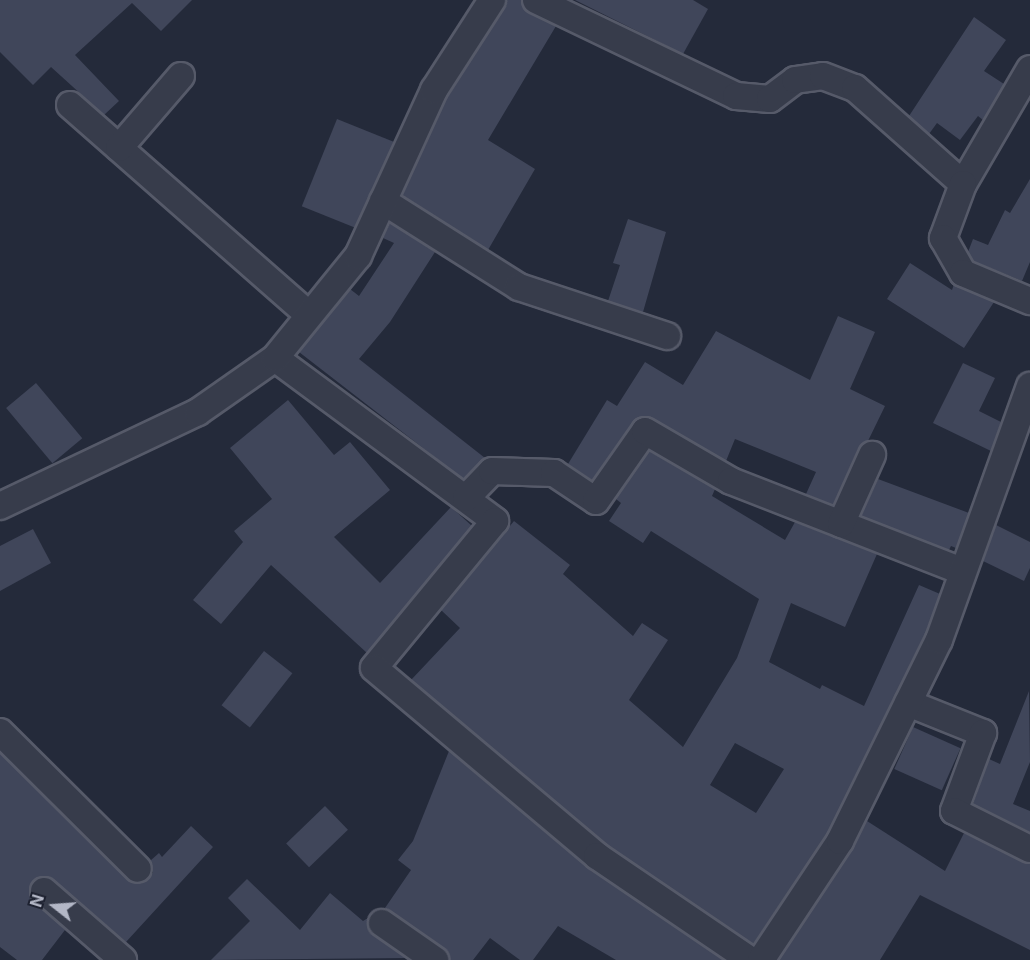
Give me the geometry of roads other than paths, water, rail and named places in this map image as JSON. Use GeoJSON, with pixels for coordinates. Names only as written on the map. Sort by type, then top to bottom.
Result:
{"type":"FeatureCollection","features":[{"type":"Feature","properties":{"kind":"street"},"geometry":{"type":"LineString","coordinates":[[0,506],[198,412],[275,358],[358,256],[434,90],[492,0]]}},
{"type":"Feature","properties":{"kind":"street"},"geometry":{"type":"LineString","coordinates":[[536,0],[736,96],[770,99],[795,80],[823,76],[855,87],[963,184]]}},
{"type":"Feature","properties":{"kind":"street"},"geometry":{"type":"LineString","coordinates":[[1030,69],[963,184],[943,238],[963,273],[1030,300]]}},
{"type":"Feature","properties":{"kind":"street"},"geometry":{"type":"LineString","coordinates":[[119,148],[181,76]]}},
{"type":"Feature","properties":{"kind":"street"},"geometry":{"type":"LineString","coordinates":[[70,105],[309,315]]}},
{"type":"Feature","properties":{"kind":"street"},"geometry":{"type":"LineString","coordinates":[[383,201],[519,287],[666,336]]}},
{"type":"Feature","properties":{"kind":"street"},"geometry":{"type":"LineString","coordinates":[[275,358],[495,521],[374,668],[597,856],[750,960]]}},
{"type":"Feature","properties":{"kind":"street"},"geometry":{"type":"LineString","coordinates":[[761,960],[840,842],[939,640],[1030,386]]}},
{"type":"Feature","properties":{"kind":"street"},"geometry":{"type":"LineString","coordinates":[[466,498],[492,471],[554,473],[596,501],[645,430],[731,481],[962,571]]}},
{"type":"Feature","properties":{"kind":"street"},"geometry":{"type":"LineString","coordinates":[[841,524],[872,455]]}},
{"type":"Feature","properties":{"kind":"street"},"geometry":{"type":"LineString","coordinates":[[908,703],[983,733],[954,811],[1030,849]]}},
{"type":"Feature","properties":{"kind":"street"},"geometry":{"type":"LineString","coordinates":[[0,732],[138,868]]}},
{"type":"Feature","properties":{"kind":"street"},"geometry":{"type":"LineString","coordinates":[[44,891],[123,960]]}},
{"type":"Feature","properties":{"kind":"street"},"geometry":{"type":"LineString","coordinates":[[382,923],[435,960]]}}]}
